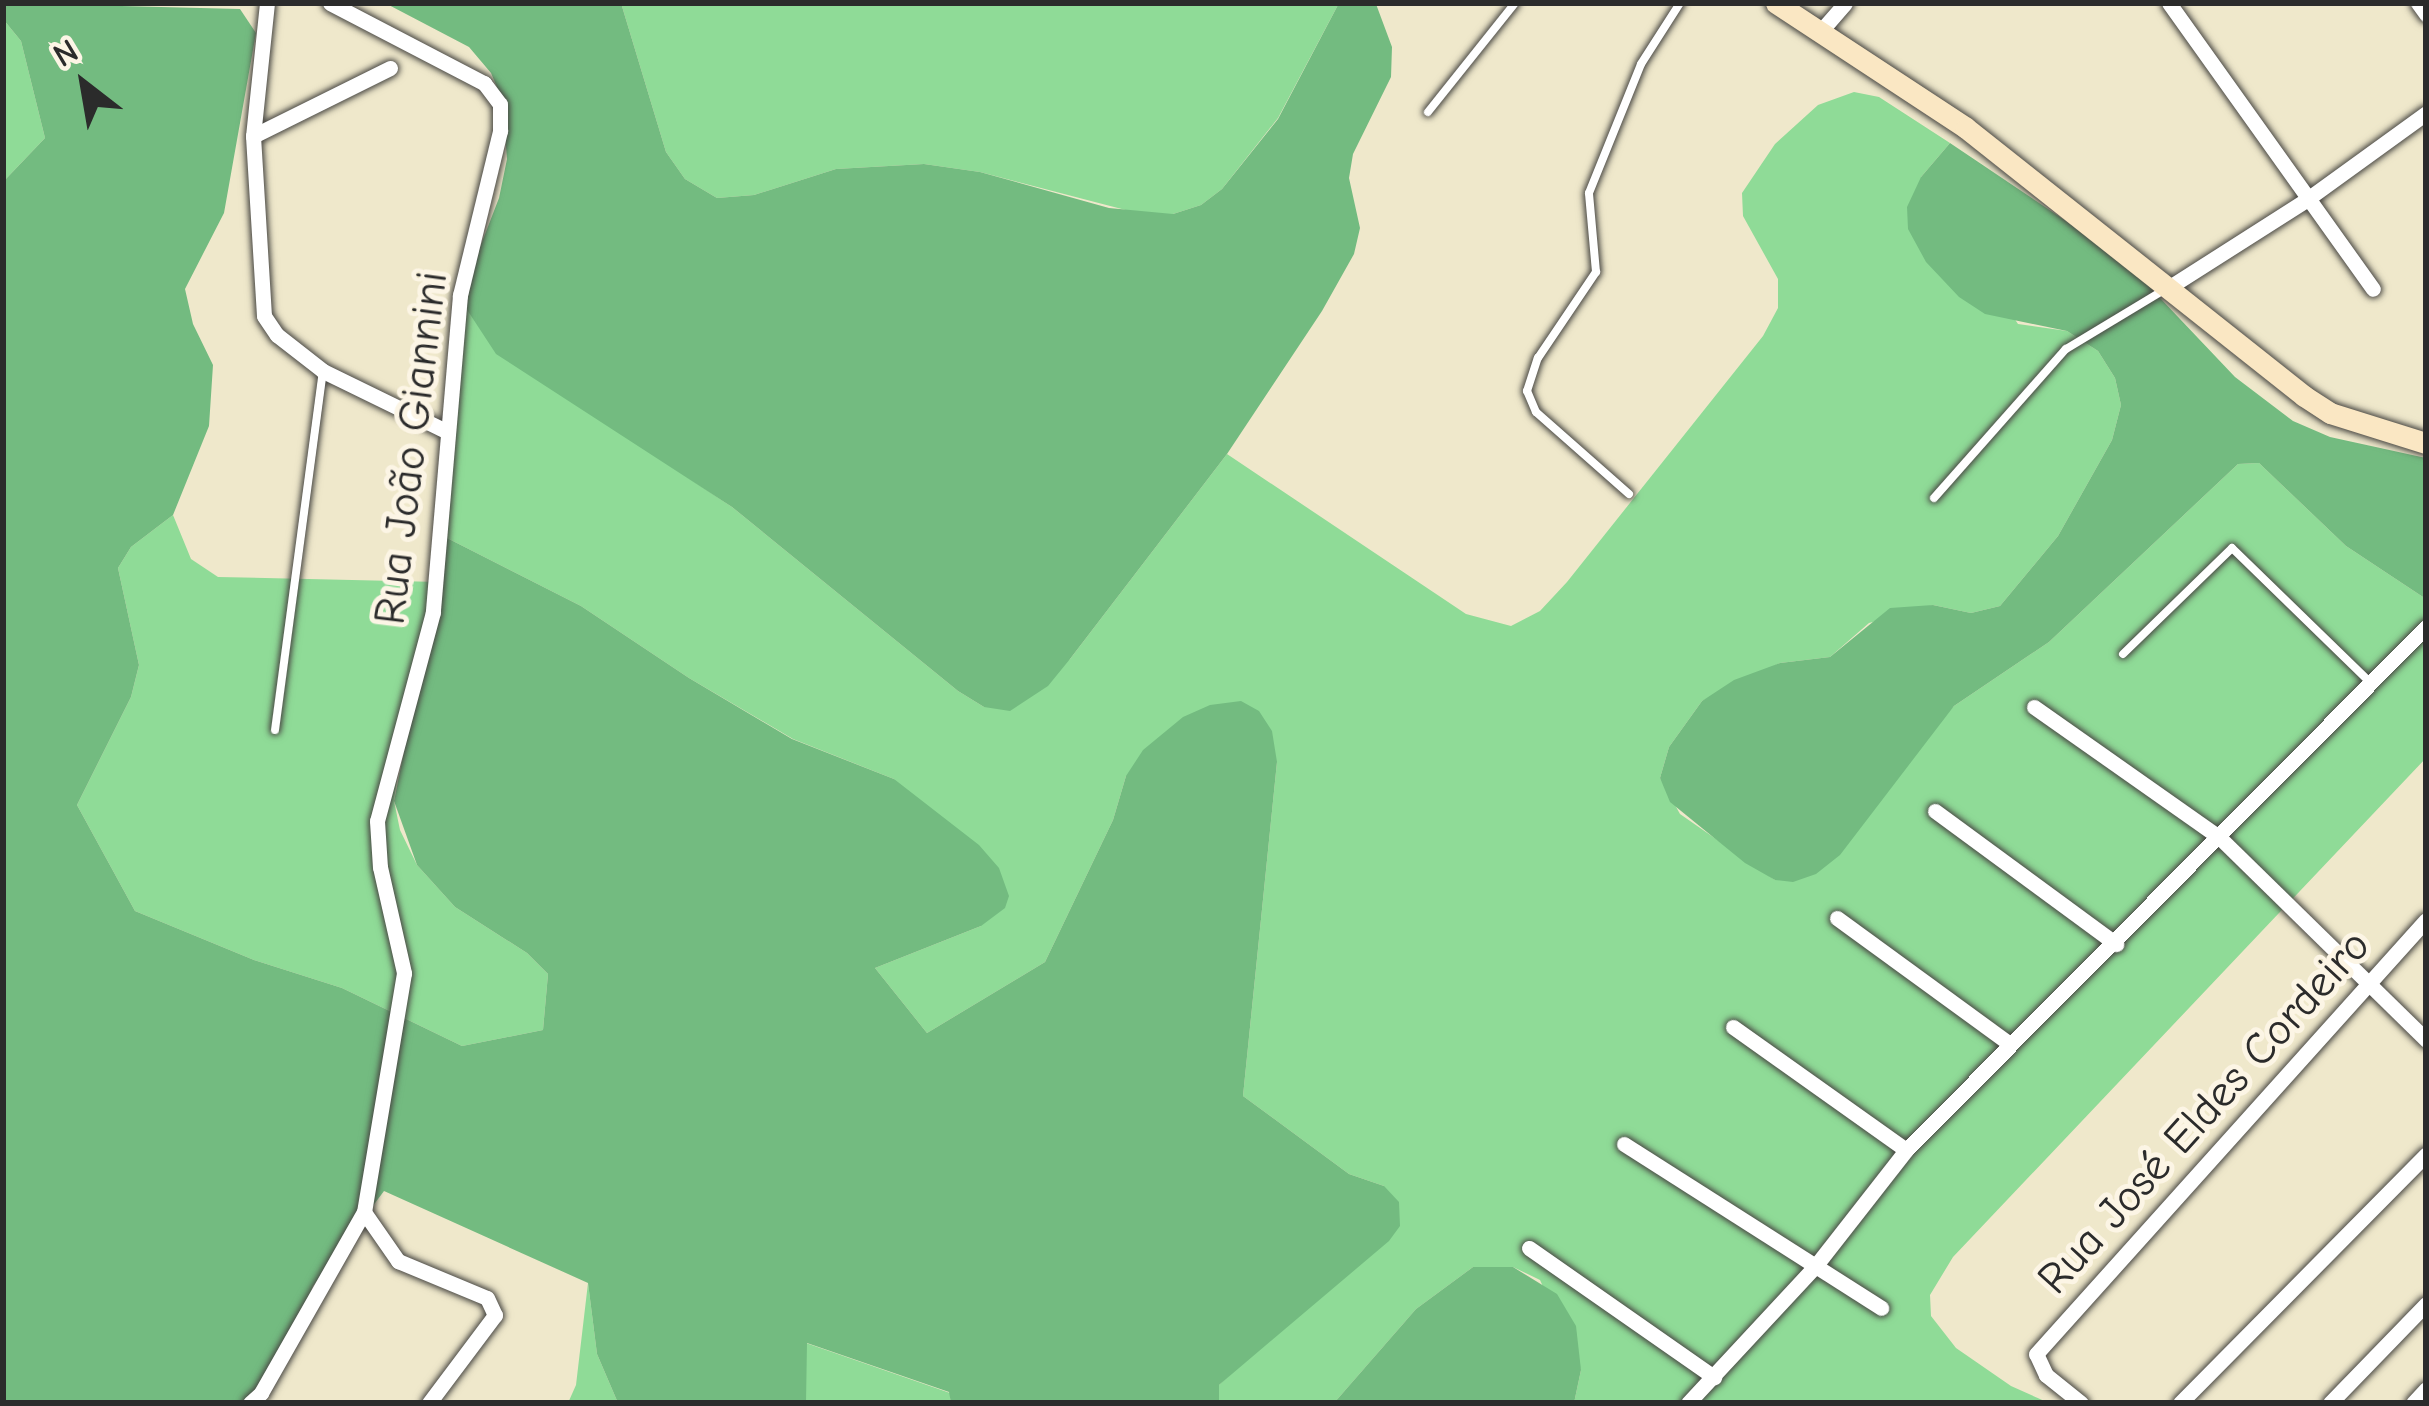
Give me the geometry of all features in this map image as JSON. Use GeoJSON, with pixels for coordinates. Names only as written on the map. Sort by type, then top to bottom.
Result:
{"type":"FeatureCollection","features":[{"type":"Feature","properties":{"kind":"main road"},"geometry":{"type":"LineString","coordinates":[[1776,3],[1966,128],[2330,413],[2426,443]]}},
{"type":"Feature","properties":{"kind":"street"},"geometry":{"type":"LineString","coordinates":[[267,3],[253,136],[264,316],[277,335],[323,371],[448,432]]}},
{"type":"Feature","properties":{"kind":"street","name":"Rua João Giannini"},"geometry":{"type":"LineString","coordinates":[[330,3],[484,82],[500,104],[500,130],[460,296],[433,612],[377,821],[380,867],[404,973],[364,1212]]}},
{"type":"Feature","properties":{"kind":"street"},"geometry":{"type":"LineString","coordinates":[[1820,32],[1845,3]]}},
{"type":"Feature","properties":{"kind":"street"},"geometry":{"type":"LineString","coordinates":[[2169,3],[2373,289]]}},
{"type":"Feature","properties":{"kind":"street"},"geometry":{"type":"LineString","coordinates":[[2418,3],[2426,14]]}},
{"type":"Feature","properties":{"kind":"street"},"geometry":{"type":"LineString","coordinates":[[253,136],[390,68]]}},
{"type":"Feature","properties":{"kind":"street"},"geometry":{"type":"LineString","coordinates":[[2168,288],[2306,200],[2426,112]]}},
{"type":"Feature","properties":{"kind":"street"},"geometry":{"type":"LineString","coordinates":[[1688,1403],[1817,1264],[1906,1150],[2116,944],[2426,627]]}},
{"type":"Feature","properties":{"kind":"street"},"geometry":{"type":"LineString","coordinates":[[2034,707],[2219,837],[2426,1040]]}},
{"type":"Feature","properties":{"kind":"street"},"geometry":{"type":"LineString","coordinates":[[1935,812],[2116,944]]}},
{"type":"Feature","properties":{"kind":"street"},"geometry":{"type":"LineString","coordinates":[[1837,919],[2010,1044]]}},
{"type":"Feature","properties":{"kind":"street","name":"Rua José Eldes Cordeiro"},"geometry":{"type":"LineString","coordinates":[[2081,1403],[2046,1375],[2036,1354],[2426,920]]}},
{"type":"Feature","properties":{"kind":"street"},"geometry":{"type":"LineString","coordinates":[[1733,1027],[1906,1150]]}},
{"type":"Feature","properties":{"kind":"street"},"geometry":{"type":"LineString","coordinates":[[1624,1144],[1881,1308]]}},
{"type":"Feature","properties":{"kind":"street"},"geometry":{"type":"LineString","coordinates":[[2180,1403],[2426,1154]]}},
{"type":"Feature","properties":{"kind":"street"},"geometry":{"type":"LineString","coordinates":[[250,1403],[364,1212],[398,1261],[423,1276],[487,1298],[495,1315],[429,1403]]}},
{"type":"Feature","properties":{"kind":"street"},"geometry":{"type":"LineString","coordinates":[[1528,1248],[1714,1377]]}},
{"type":"Feature","properties":{"kind":"street"},"geometry":{"type":"LineString","coordinates":[[2330,1403],[2426,1304]]}},
{"type":"Feature","properties":{"kind":"street"},"geometry":{"type":"LineString","coordinates":[[2413,1403],[2426,1389]]}},
{"type":"Feature","properties":{"kind":"lane"},"geometry":{"type":"LineString","coordinates":[[1428,112],[1515,3]]}},
{"type":"Feature","properties":{"kind":"lane"},"geometry":{"type":"LineString","coordinates":[[1629,494],[1536,412],[1527,391],[1538,358],[1595,272],[1589,193],[1641,64],[1680,3]]}},
{"type":"Feature","properties":{"kind":"lane"},"geometry":{"type":"LineString","coordinates":[[1934,498],[2066,349],[2168,288]]}},
{"type":"Feature","properties":{"kind":"lane"},"geometry":{"type":"LineString","coordinates":[[275,730],[323,371]]}},
{"type":"Feature","properties":{"kind":"lane"},"geometry":{"type":"LineString","coordinates":[[2123,654],[2232,548],[2370,682]]}},
{"type":"Feature","properties":{"kind":"green space"},"geometry":{"type":"Polygon","coordinates":[[[3,3],[240,9],[256,33],[224,213],[185,289],[193,324],[213,365],[209,426],[173,515],[131,547],[118,568],[139,665],[131,697],[77,805],[135,911],[254,960],[342,988],[462,1046],[543,1030],[548,974],[527,953],[455,907],[417,865],[394,801],[447,538],[581,606],[792,739],[894,779],[979,845],[999,868],[1009,896],[1005,908],[981,926],[875,968],[927,1033],[1045,962],[1113,820],[1126,776],[1143,750],[1183,717],[1210,705],[1241,701],[1259,711],[1272,731],[1277,762],[1243,1096],[1349,1174],[1384,1186],[1399,1202],[1400,1226],[1389,1241],[1219,1385],[1219,1403],[951,1403],[949,1392],[807,1343],[806,1403],[618,1403],[597,1354],[588,1283],[384,1191],[313,1286],[293,1334],[246,1403],[3,1403],[3,182],[45,138],[21,41],[3,19],[3,3]]]}},
{"type":"Feature","properties":{"kind":"green space"},"geometry":{"type":"Polygon","coordinates":[[[385,3],[621,3],[666,152],[685,179],[717,198],[754,195],[836,169],[924,164],[980,172],[1109,208],[1173,214],[1201,205],[1222,189],[1278,119],[1339,3],[1376,4],[1392,47],[1391,77],[1353,154],[1349,178],[1360,228],[1354,254],[1322,311],[1227,454],[1070,659],[1048,686],[1010,711],[984,707],[958,691],[732,507],[496,354],[460,299],[499,198],[507,159],[502,99],[491,73],[469,47],[385,3]]]}},
{"type":"Feature","properties":{"kind":"green space"},"geometry":{"type":"Polygon","coordinates":[[[621,3],[1339,3],[1278,118],[1222,189],[1201,205],[1173,214],[1141,214],[980,172],[924,164],[836,169],[754,195],[717,198],[685,179],[666,152],[621,3]]]}},
{"type":"Feature","properties":{"kind":"green space"},"geometry":{"type":"Polygon","coordinates":[[[3,19],[21,41],[45,138],[3,182],[3,19]]]}},
{"type":"Feature","properties":{"kind":"green space"},"geometry":{"type":"Polygon","coordinates":[[[1854,92],[1879,97],[1950,143],[1921,177],[2018,324],[2067,331],[2098,351],[2115,378],[2121,405],[2112,440],[2058,536],[2000,606],[1971,613],[1933,605],[1869,623],[1830,657],[1780,663],[1702,701],[1669,747],[1660,778],[1680,814],[1775,880],[1954,706],[2049,642],[2238,464],[2259,463],[2346,546],[2426,599],[2426,758],[1953,1257],[1930,1295],[1931,1316],[1956,1348],[2011,1386],[2049,1403],[1574,1403],[1581,1370],[1540,1280],[1513,1267],[1473,1267],[1416,1309],[1334,1403],[1219,1403],[1219,1385],[1253,1353],[1384,1186],[1349,1174],[1243,1096],[1277,762],[1126,776],[1113,820],[1045,962],[927,1033],[875,968],[981,926],[894,779],[793,739],[581,606],[447,538],[460,299],[558,391],[732,507],[958,691],[984,707],[1070,659],[1227,454],[1466,614],[1511,626],[1540,611],[1567,582],[1763,336],[1778,308],[1778,279],[1743,216],[1742,193],[1775,144],[1818,105],[1854,92]]]}},
{"type":"Feature","properties":{"kind":"green space"},"geometry":{"type":"Polygon","coordinates":[[[1950,143],[2124,260],[2235,377],[2293,421],[2330,437],[2426,458],[2426,599],[2346,546],[2259,463],[2238,464],[2049,642],[1954,706],[1840,855],[1816,874],[1793,882],[1775,880],[1745,863],[1670,802],[1660,778],[1669,747],[1702,701],[1734,680],[1780,663],[1830,657],[1890,608],[1933,605],[1971,613],[2000,606],[2058,536],[2112,440],[2121,405],[2115,378],[2098,351],[2067,331],[1985,314],[1959,297],[1926,262],[1908,229],[1907,207],[1921,177],[1950,143]]]}},
{"type":"Feature","properties":{"kind":"green space"},"geometry":{"type":"Polygon","coordinates":[[[173,515],[191,559],[218,577],[439,582],[410,736],[399,764],[394,801],[400,830],[417,865],[455,907],[527,953],[548,974],[543,1030],[462,1046],[342,988],[254,960],[135,911],[77,805],[131,697],[139,665],[118,568],[131,547],[173,515]]]}},
{"type":"Feature","properties":{"kind":"green space"},"geometry":{"type":"Polygon","coordinates":[[[1473,1267],[1513,1267],[1557,1294],[1576,1326],[1581,1370],[1574,1403],[1334,1403],[1416,1309],[1473,1267]]]}},
{"type":"Feature","properties":{"kind":"green space"},"geometry":{"type":"Polygon","coordinates":[[[588,1283],[597,1354],[618,1403],[568,1403],[576,1385],[588,1283]]]}},
{"type":"Feature","properties":{"kind":"green space"},"geometry":{"type":"Polygon","coordinates":[[[806,1343],[950,1393],[951,1403],[806,1403],[806,1343]]]}}]}
